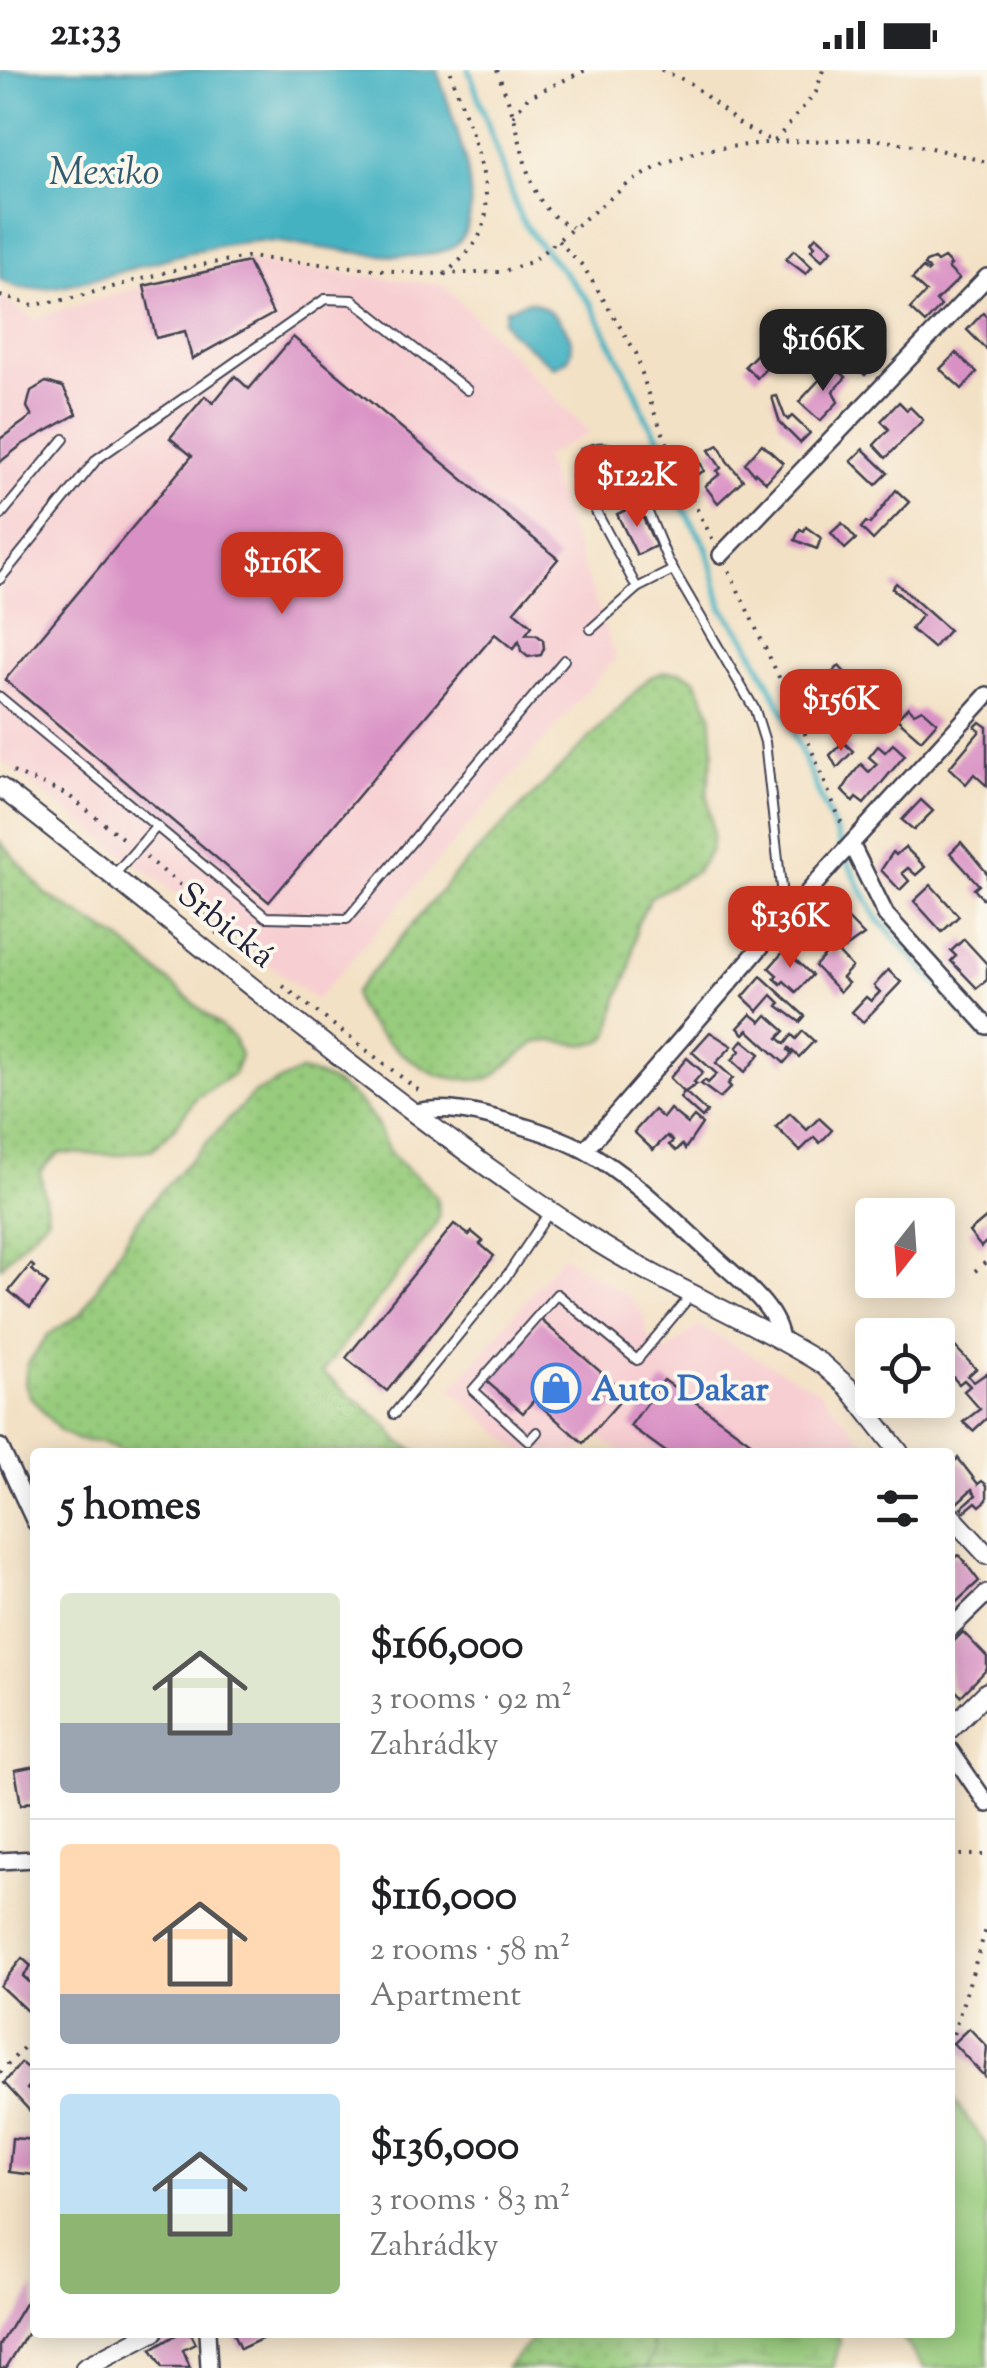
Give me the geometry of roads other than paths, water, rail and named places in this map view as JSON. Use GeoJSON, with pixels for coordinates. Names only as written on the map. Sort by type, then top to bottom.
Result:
{"type":"FeatureCollection","features":[{"type":"Feature","properties":{"kind":"street"},"geometry":{"type":"LineString","coordinates":[[720,554],[987,277]]}},
{"type":"Feature","properties":{"kind":"street"},"geometry":{"type":"LineString","coordinates":[[585,1150],[828,868],[987,695]]}},
{"type":"Feature","properties":{"kind":"street","name":"Srbická"},"geometry":{"type":"LineString","coordinates":[[3,778],[114,876],[414,1112],[550,1211],[602,1245],[834,1373],[897,1448]]}},
{"type":"Feature","properties":{"kind":"street"},"geometry":{"type":"LineString","coordinates":[[851,844],[886,916],[987,1026]]}},
{"type":"Feature","properties":{"kind":"street"},"geometry":{"type":"LineString","coordinates":[[414,1112],[440,1107],[531,1128],[585,1150],[677,1222],[753,1293],[780,1326],[781,1341]]}},
{"type":"Feature","properties":{"kind":"street"},"geometry":{"type":"LineString","coordinates":[[0,1447],[30,1511]]}},
{"type":"Feature","properties":{"kind":"street"},"geometry":{"type":"LineString","coordinates":[[955,1521],[987,1555]]}},
{"type":"Feature","properties":{"kind":"street"},"geometry":{"type":"LineString","coordinates":[[955,1623],[987,1594]]}},
{"type":"Feature","properties":{"kind":"street"},"geometry":{"type":"LineString","coordinates":[[955,1724],[987,1692]]}},
{"type":"Feature","properties":{"kind":"street"},"geometry":{"type":"LineString","coordinates":[[955,1757],[987,1804]]}},
{"type":"Feature","properties":{"kind":"street"},"geometry":{"type":"LineString","coordinates":[[0,1861],[30,1858]]}},
{"type":"Feature","properties":{"kind":"street"},"geometry":{"type":"LineString","coordinates":[[85,2368],[142,2338]]}},
{"type":"Feature","properties":{"kind":"street"},"geometry":{"type":"LineString","coordinates":[[207,2338],[209,2368]]}},
{"type":"Feature","properties":{"kind":"lane"},"geometry":{"type":"LineString","coordinates":[[0,579],[97,459],[325,299],[353,300],[467,390]]}},
{"type":"Feature","properties":{"kind":"lane"},"geometry":{"type":"LineString","coordinates":[[0,516],[64,439]]}},
{"type":"Feature","properties":{"kind":"lane"},"geometry":{"type":"LineString","coordinates":[[637,588],[576,476],[584,452],[609,446],[625,456],[674,570],[755,710],[765,742],[784,920]]}},
{"type":"Feature","properties":{"kind":"lane"},"geometry":{"type":"LineString","coordinates":[[591,629],[637,588],[674,570]]}},
{"type":"Feature","properties":{"kind":"lane"},"geometry":{"type":"LineString","coordinates":[[0,696],[266,916],[347,919],[564,660]]}},
{"type":"Feature","properties":{"kind":"lane"},"geometry":{"type":"LineString","coordinates":[[114,876],[156,826]]}},
{"type":"Feature","properties":{"kind":"lane"},"geometry":{"type":"LineString","coordinates":[[394,1414],[508,1274],[550,1211]]}},
{"type":"Feature","properties":{"kind":"lane"},"geometry":{"type":"LineString","coordinates":[[537,1432],[529,1441],[473,1390],[557,1294],[637,1360],[692,1294]]}},
{"type":"Feature","properties":{"kind":"water","name":"Mexiko"},"geometry":{"type":"Polygon","coordinates":[[[0,70],[437,70],[469,180],[468,223],[461,239],[446,250],[424,255],[367,254],[260,241],[195,251],[63,286],[15,287],[0,279],[0,70]]]}},
{"type":"Feature","properties":{"kind":"water"},"geometry":{"type":"Polygon","coordinates":[[[529,301],[541,305],[568,332],[571,353],[554,367],[510,332],[503,321],[506,309],[529,301]]]}},
{"type":"Feature","properties":{"kind":"waterway"},"geometry":{"type":"LineString","coordinates":[[469,70],[520,217],[591,304],[646,418],[663,444],[676,496],[707,548],[722,608],[746,639],[787,718],[851,869],[877,918],[987,1040]]}},
{"type":"Feature","properties":{"kind":"place","name":"Auto Dakar"},"geometry":{"type":"Point","coordinates":[556,1388]}}]}
